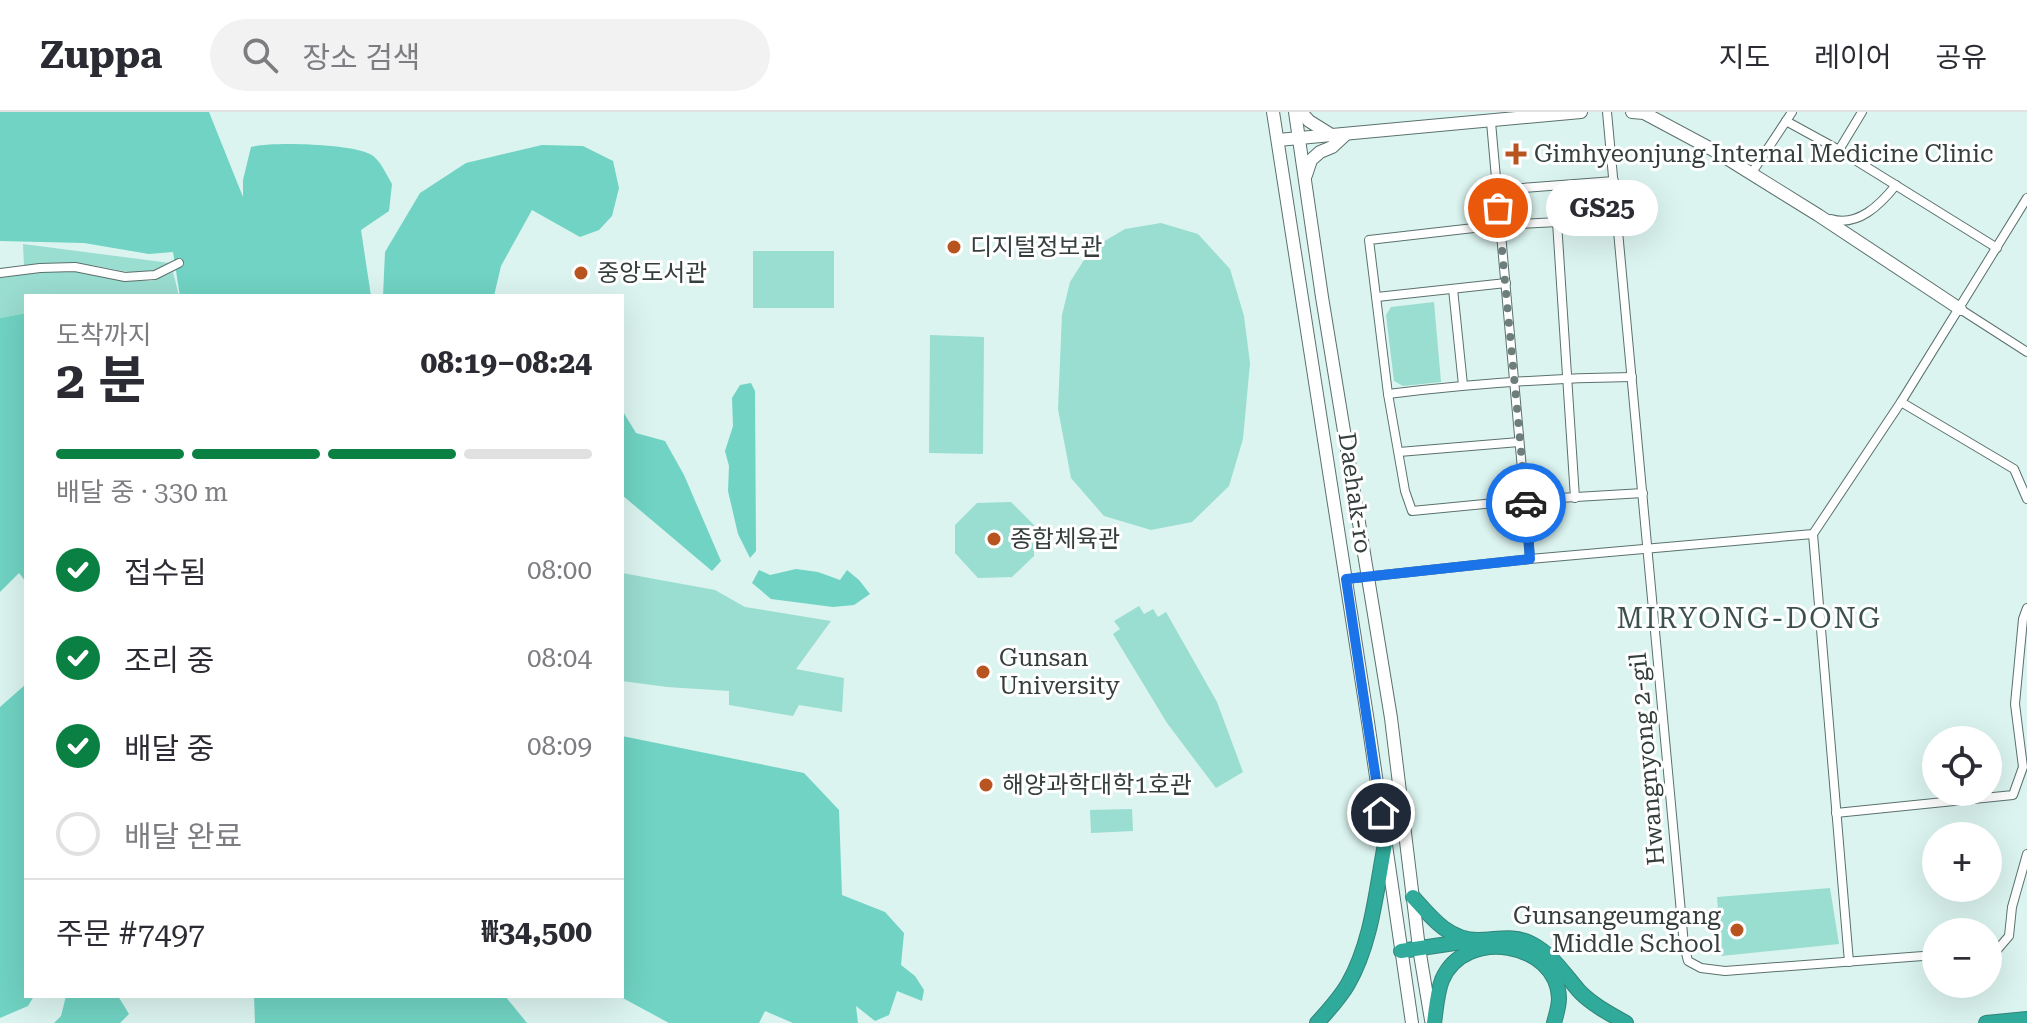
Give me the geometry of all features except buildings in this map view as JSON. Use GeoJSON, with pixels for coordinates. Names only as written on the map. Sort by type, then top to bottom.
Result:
{"type":"FeatureCollection","features":[{"type":"Feature","properties":{"kind":"highway"},"geometry":{"type":"LineString","coordinates":[[1317,1023],[1348,984],[1360,957],[1369,931],[1385,844]]}},
{"type":"Feature","properties":{"kind":"highway"},"geometry":{"type":"LineString","coordinates":[[1413,897],[1443,929],[1456,936],[1476,940]]}},
{"type":"Feature","properties":{"kind":"highway"},"geometry":{"type":"LineString","coordinates":[[1401,951],[1503,937],[1532,944],[1548,955],[1581,993],[1626,1023]]}},
{"type":"Feature","properties":{"kind":"highway"},"geometry":{"type":"LineString","coordinates":[[1432,1023],[1443,978],[1461,956],[1470,950],[1506,947],[1524,952],[1547,967],[1559,997],[1554,1023]]}},
{"type":"Feature","properties":{"kind":"highway"},"geometry":{"type":"LineString","coordinates":[[1986,1023],[2024,1019]]}},
{"type":"Feature","properties":{"kind":"street","name":"Daehak-ro"},"geometry":{"type":"LineString","coordinates":[[1273,112],[1412,1023]]}},
{"type":"Feature","properties":{"kind":"street","name":"Daehak-ro"},"geometry":{"type":"LineString","coordinates":[[1298,112],[1320,283],[1391,718],[1419,948],[1432,1023]]}},
{"type":"Feature","properties":{"kind":"street"},"geometry":{"type":"LineString","coordinates":[[1298,112],[1309,121],[1339,135]]}},
{"type":"Feature","properties":{"kind":"street"},"geometry":{"type":"LineString","coordinates":[[1278,140],[1475,118],[1491,122],[1581,112]]}},
{"type":"Feature","properties":{"kind":"street","name":"Hwangnyong 2-gil"},"geometry":{"type":"LineString","coordinates":[[1607,112],[1684,945],[1688,961],[1701,968],[1725,971],[1922,956]]}},
{"type":"Feature","properties":{"kind":"street"},"geometry":{"type":"LineString","coordinates":[[1640,112],[1715,151],[2027,352]]}},
{"type":"Feature","properties":{"kind":"street"},"geometry":{"type":"LineString","coordinates":[[1751,174],[1792,112]]}},
{"type":"Feature","properties":{"kind":"street"},"geometry":{"type":"LineString","coordinates":[[1839,150],[1862,112]]}},
{"type":"Feature","properties":{"kind":"street"},"geometry":{"type":"LineString","coordinates":[[1786,121],[1839,150],[1997,248]]}},
{"type":"Feature","properties":{"kind":"street"},"geometry":{"type":"LineString","coordinates":[[1491,122],[1530,559]]}},
{"type":"Feature","properties":{"kind":"street"},"geometry":{"type":"LineString","coordinates":[[1305,178],[1311,160],[1332,147],[1339,135]]}},
{"type":"Feature","properties":{"kind":"street"},"geometry":{"type":"LineString","coordinates":[[1496,190],[1614,181]]}},
{"type":"Feature","properties":{"kind":"street"},"geometry":{"type":"LineString","coordinates":[[1818,215],[1841,222],[1867,214],[1896,185]]}},
{"type":"Feature","properties":{"kind":"street"},"geometry":{"type":"LineString","coordinates":[[1849,962],[1813,534],[1901,402],[2027,198]]}},
{"type":"Feature","properties":{"kind":"street"},"geometry":{"type":"LineString","coordinates":[[1617,219],[1500,225],[1369,240],[1388,394],[1405,491],[1412,511],[1643,493]]}},
{"type":"Feature","properties":{"kind":"street"},"geometry":{"type":"LineString","coordinates":[[1557,222],[1575,498]]}},
{"type":"Feature","properties":{"kind":"street"},"geometry":{"type":"LineString","coordinates":[[0,273],[75,267],[125,277],[155,275],[179,263]]}},
{"type":"Feature","properties":{"kind":"street"},"geometry":{"type":"LineString","coordinates":[[1377,297],[1506,283]]}},
{"type":"Feature","properties":{"kind":"street"},"geometry":{"type":"LineString","coordinates":[[1453,289],[1463,385]]}},
{"type":"Feature","properties":{"kind":"street"},"geometry":{"type":"LineString","coordinates":[[1388,394],[1463,385],[1632,377]]}},
{"type":"Feature","properties":{"kind":"street"},"geometry":{"type":"LineString","coordinates":[[1901,402],[2014,469],[2027,499]]}},
{"type":"Feature","properties":{"kind":"street"},"geometry":{"type":"LineString","coordinates":[[1399,452],[1519,442]]}},
{"type":"Feature","properties":{"kind":"street"},"geometry":{"type":"LineString","coordinates":[[1346,579],[1813,534]]}},
{"type":"Feature","properties":{"kind":"street"},"geometry":{"type":"LineString","coordinates":[[1836,813],[2013,795],[2023,767],[2015,704],[2023,619],[2027,608]]}},
{"type":"Feature","properties":{"kind":"street"},"geometry":{"type":"LineString","coordinates":[[2002,944],[2009,936],[2012,907],[2027,854]]}},
{"type":"Feature","properties":{"kind":"green space"},"geometry":{"type":"Polygon","coordinates":[[[0,112],[209,112],[243,197],[243,180],[251,147],[261,145],[311,144],[361,151],[374,156],[392,184],[389,211],[361,230],[371,294],[180,294],[173,252],[149,254],[84,243],[0,241],[0,112]]]}},
{"type":"Feature","properties":{"kind":"green space"},"geometry":{"type":"Polygon","coordinates":[[[542,145],[583,146],[613,161],[619,188],[612,216],[599,230],[580,237],[532,210],[501,266],[494,294],[383,294],[385,252],[420,193],[466,163],[542,145]]]}},
{"type":"Feature","properties":{"kind":"green space"},"geometry":{"type":"Polygon","coordinates":[[[1161,223],[1198,234],[1230,269],[1244,316],[1250,363],[1243,439],[1229,486],[1192,522],[1151,530],[1104,516],[1071,478],[1058,409],[1062,315],[1070,282],[1091,249],[1125,229],[1161,223]]]}},
{"type":"Feature","properties":{"kind":"green space"},"geometry":{"type":"Polygon","coordinates":[[[23,244],[170,263],[161,269],[141,273],[81,264],[24,266],[23,244]]]}},
{"type":"Feature","properties":{"kind":"green space"},"geometry":{"type":"Polygon","coordinates":[[[753,251],[834,251],[834,308],[753,308],[753,251]]]}},
{"type":"Feature","properties":{"kind":"green space"},"geometry":{"type":"Polygon","coordinates":[[[44,271],[82,271],[120,280],[152,281],[173,272],[178,294],[24,294],[24,313],[0,318],[0,278],[44,271]]]}},
{"type":"Feature","properties":{"kind":"green space"},"geometry":{"type":"Polygon","coordinates":[[[1434,302],[1441,382],[1403,386],[1394,381],[1386,315],[1391,307],[1434,302]]]}},
{"type":"Feature","properties":{"kind":"green space"},"geometry":{"type":"Polygon","coordinates":[[[24,313],[24,579],[19,573],[0,592],[0,318],[24,313]]]}},
{"type":"Feature","properties":{"kind":"green space"},"geometry":{"type":"Polygon","coordinates":[[[930,335],[984,337],[983,454],[929,453],[930,335]]]}},
{"type":"Feature","properties":{"kind":"green space"},"geometry":{"type":"Polygon","coordinates":[[[751,383],[755,391],[756,551],[750,558],[738,534],[728,491],[729,466],[725,451],[733,426],[732,398],[740,385],[751,383]]]}},
{"type":"Feature","properties":{"kind":"green space"},"geometry":{"type":"Polygon","coordinates":[[[624,413],[636,433],[665,441],[684,475],[721,561],[712,571],[624,497],[624,413]]]}},
{"type":"Feature","properties":{"kind":"green space","name":"종합체육관"},"geometry":{"type":"Polygon","coordinates":[[[1011,502],[1034,525],[1034,556],[1012,577],[978,578],[955,553],[955,525],[977,503],[1011,502]]]}},
{"type":"Feature","properties":{"kind":"green space"},"geometry":{"type":"Polygon","coordinates":[[[796,569],[818,572],[840,580],[847,570],[870,594],[854,605],[833,607],[771,599],[752,583],[759,570],[770,575],[796,569]]]}},
{"type":"Feature","properties":{"kind":"green space"},"geometry":{"type":"Polygon","coordinates":[[[624,573],[715,590],[745,607],[831,621],[796,669],[844,678],[842,712],[799,705],[793,716],[729,705],[729,691],[624,681],[624,573]]]}},
{"type":"Feature","properties":{"kind":"green space"},"geometry":{"type":"Polygon","coordinates":[[[1139,606],[1144,614],[1153,609],[1158,617],[1166,612],[1217,702],[1243,772],[1216,788],[1167,723],[1113,634],[1120,629],[1114,621],[1139,606]]]}},
{"type":"Feature","properties":{"kind":"green space"},"geometry":{"type":"Polygon","coordinates":[[[24,686],[24,998],[33,998],[28,1006],[0,1018],[0,707],[24,686]]]}},
{"type":"Feature","properties":{"kind":"green space"},"geometry":{"type":"Polygon","coordinates":[[[624,736],[804,773],[839,810],[842,895],[885,912],[904,933],[901,965],[915,976],[924,990],[922,1001],[897,991],[889,1015],[875,1021],[856,1006],[858,1023],[793,1023],[765,1011],[759,1023],[669,1023],[623,998],[624,736]]]}},
{"type":"Feature","properties":{"kind":"green space"},"geometry":{"type":"Polygon","coordinates":[[[1132,809],[1133,831],[1091,833],[1090,810],[1132,809]]]}},
{"type":"Feature","properties":{"kind":"green space"},"geometry":{"type":"Polygon","coordinates":[[[1830,888],[1839,944],[1721,956],[1717,897],[1830,888]]]}},
{"type":"Feature","properties":{"kind":"green space"},"geometry":{"type":"Polygon","coordinates":[[[66,998],[119,998],[129,1014],[120,1023],[54,1023],[61,1016],[66,998]]]}},
{"type":"Feature","properties":{"kind":"green space"},"geometry":{"type":"Polygon","coordinates":[[[254,998],[507,998],[527,1023],[255,1023],[254,998]]]}},
{"type":"Feature","properties":{"kind":"way so far"},"geometry":{"type":"LineString","coordinates":[[1498,208],[1526,503]]}},
{"type":"Feature","properties":{"kind":"place","name":"Gimhyeonjung Internal Medicine Clinic"},"geometry":{"type":"Point","coordinates":[1516,154]}},
{"type":"Feature","properties":{"kind":"place","name":"GS25"},"geometry":{"type":"Point","coordinates":[1498,208]}},
{"type":"Feature","properties":{"kind":"place","name":"디지털정보관"},"geometry":{"type":"Point","coordinates":[954,247]}},
{"type":"Feature","properties":{"kind":"place","name":"중앙도서관"},"geometry":{"type":"Point","coordinates":[581,273]}},
{"type":"Feature","properties":{"kind":"place","name":"종합체육관"},"geometry":{"type":"Point","coordinates":[994,539]}},
{"type":"Feature","properties":{"kind":"place","name":"Gunsan University"},"geometry":{"type":"Point","coordinates":[983,672]}},
{"type":"Feature","properties":{"kind":"place","name":"해양과학대학1호관"},"geometry":{"type":"Point","coordinates":[986,785]}},
{"type":"Feature","properties":{"kind":"place","name":"Gunsangeumgang Middle School"},"geometry":{"type":"Point","coordinates":[1737,930]}},
{"type":"Feature","properties":{"kind":"district","name":"MIRYONG-DONG"},"geometry":{"type":"Point","coordinates":[1749,618]}},
{"type":"Feature","properties":{"kind":"route"},"geometry":{"type":"LineString","coordinates":[[1381,813],[1346,579],[1530,559],[1526,503]]}}]}
